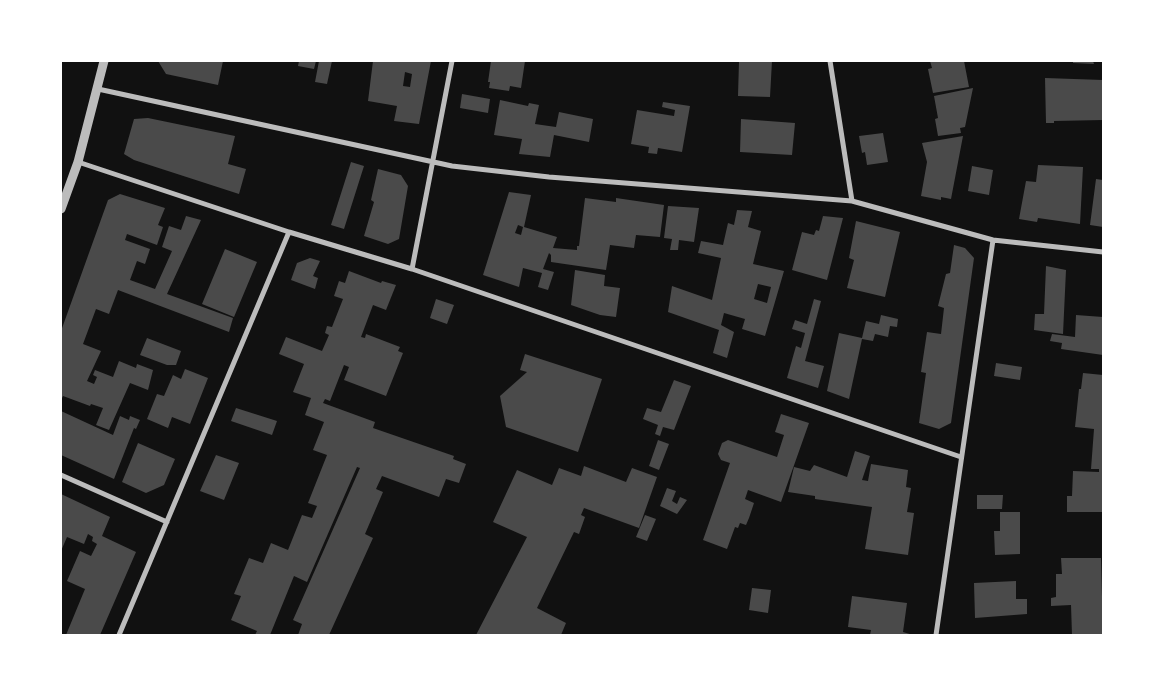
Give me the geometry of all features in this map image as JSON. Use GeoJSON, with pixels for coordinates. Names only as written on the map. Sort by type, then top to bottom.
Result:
{"type":"FeatureCollection","features":[{"type":"Feature","properties":{"kind":"street"},"geometry":{"type":"LineString","coordinates":[[61,209],[78,162],[104,61]]}},
{"type":"Feature","properties":{"kind":"street"},"geometry":{"type":"LineString","coordinates":[[412,269],[452,61]]}},
{"type":"Feature","properties":{"kind":"street"},"geometry":{"type":"LineString","coordinates":[[830,61],[852,201]]}},
{"type":"Feature","properties":{"kind":"street"},"geometry":{"type":"LineString","coordinates":[[98,89],[433,162],[549,178],[852,201],[993,240],[1103,252]]}},
{"type":"Feature","properties":{"kind":"street"},"geometry":{"type":"LineString","coordinates":[[78,162],[288,232],[412,269],[961,457]]}},
{"type":"Feature","properties":{"kind":"street"},"geometry":{"type":"LineString","coordinates":[[119,635],[288,232]]}},
{"type":"Feature","properties":{"kind":"street"},"geometry":{"type":"LineString","coordinates":[[936,635],[993,240]]}},
{"type":"Feature","properties":{"kind":"street"},"geometry":{"type":"LineString","coordinates":[[61,475],[167,522]]}},
{"type":"Feature","properties":{"kind":"building"},"geometry":{"type":"Polygon","coordinates":[[[158,61],[223,61],[218,85],[166,74],[158,61]]]}},
{"type":"Feature","properties":{"kind":"building"},"geometry":{"type":"Polygon","coordinates":[[[299,61],[316,61],[314,69],[298,66],[299,61]]]}},
{"type":"Feature","properties":{"kind":"building"},"geometry":{"type":"Polygon","coordinates":[[[319,61],[332,61],[327,84],[315,82],[319,61]]]}},
{"type":"Feature","properties":{"kind":"building"},"geometry":{"type":"Polygon","coordinates":[[[373,61],[431,61],[419,124],[394,121],[397,106],[368,101],[373,61]],[[405,72],[403,86],[410,87],[412,74],[405,72]]]}},
{"type":"Feature","properties":{"kind":"building"},"geometry":{"type":"Polygon","coordinates":[[[491,61],[525,61],[521,88],[510,86],[509,91],[489,88],[491,61]]]}},
{"type":"Feature","properties":{"kind":"building"},"geometry":{"type":"Polygon","coordinates":[[[739,61],[772,61],[770,97],[738,96],[739,61]]]}},
{"type":"Feature","properties":{"kind":"building"},"geometry":{"type":"Polygon","coordinates":[[[930,61],[964,61],[969,87],[933,93],[928,69],[932,68],[930,61]]]}},
{"type":"Feature","properties":{"kind":"building"},"geometry":{"type":"Polygon","coordinates":[[[1073,61],[1093,61],[1094,64],[1073,63],[1073,61]]]}},
{"type":"Feature","properties":{"kind":"building"},"geometry":{"type":"Polygon","coordinates":[[[1045,78],[1103,80],[1103,120],[1054,121],[1054,123],[1046,123],[1045,78]]]}},
{"type":"Feature","properties":{"kind":"building"},"geometry":{"type":"Polygon","coordinates":[[[973,88],[965,127],[960,128],[961,133],[938,136],[935,119],[938,118],[934,96],[973,88]]]}},
{"type":"Feature","properties":{"kind":"building"},"geometry":{"type":"Polygon","coordinates":[[[462,94],[490,99],[488,113],[460,108],[462,94]]]}},
{"type":"Feature","properties":{"kind":"building"},"geometry":{"type":"Polygon","coordinates":[[[500,100],[528,106],[529,103],[539,105],[535,124],[556,127],[559,112],[593,119],[589,142],[554,135],[550,157],[519,154],[522,139],[494,135],[500,100]]]}},
{"type":"Feature","properties":{"kind":"building"},"geometry":{"type":"Polygon","coordinates":[[[663,102],[690,106],[682,152],[658,148],[657,154],[648,153],[649,147],[631,144],[637,110],[674,116],[675,110],[662,107],[663,102]]]}},
{"type":"Feature","properties":{"kind":"building"},"geometry":{"type":"Polygon","coordinates":[[[148,118],[235,136],[228,164],[246,169],[239,194],[134,160],[124,154],[134,119],[148,118]]]}},
{"type":"Feature","properties":{"kind":"building"},"geometry":{"type":"Polygon","coordinates":[[[741,119],[795,123],[792,155],[740,152],[741,119]]]}},
{"type":"Feature","properties":{"kind":"building"},"geometry":{"type":"Polygon","coordinates":[[[883,133],[888,162],[867,165],[865,152],[862,153],[859,136],[883,133]]]}},
{"type":"Feature","properties":{"kind":"building"},"geometry":{"type":"Polygon","coordinates":[[[963,136],[951,199],[941,197],[941,200],[921,196],[927,162],[922,143],[963,136]]]}},
{"type":"Feature","properties":{"kind":"building"},"geometry":{"type":"Polygon","coordinates":[[[351,162],[364,166],[344,229],[331,225],[351,162]]]}},
{"type":"Feature","properties":{"kind":"building"},"geometry":{"type":"Polygon","coordinates":[[[1038,165],[1083,167],[1080,224],[1038,218],[1037,222],[1019,219],[1026,181],[1036,182],[1038,165]]]}},
{"type":"Feature","properties":{"kind":"building"},"geometry":{"type":"Polygon","coordinates":[[[972,166],[993,170],[989,195],[968,191],[972,166]]]}},
{"type":"Feature","properties":{"kind":"building"},"geometry":{"type":"Polygon","coordinates":[[[378,169],[401,175],[408,186],[399,239],[388,244],[364,236],[374,202],[371,200],[378,169]]]}},
{"type":"Feature","properties":{"kind":"building"},"geometry":{"type":"Polygon","coordinates":[[[1096,179],[1103,180],[1103,227],[1090,225],[1096,179]]]}},
{"type":"Feature","properties":{"kind":"building"},"geometry":{"type":"Polygon","coordinates":[[[509,192],[531,195],[524,227],[557,237],[553,248],[577,250],[585,198],[616,202],[616,198],[664,205],[660,237],[636,235],[634,248],[610,245],[606,270],[551,262],[551,255],[549,253],[543,269],[554,272],[548,290],[538,287],[542,273],[523,268],[519,287],[483,275],[509,192]],[[518,225],[515,233],[521,235],[523,227],[518,225]]]}},
{"type":"Feature","properties":{"kind":"building"},"geometry":{"type":"Polygon","coordinates":[[[120,194],[165,208],[158,225],[163,227],[157,245],[127,234],[125,240],[150,249],[145,264],[137,261],[130,280],[155,289],[172,251],[162,247],[169,226],[181,230],[186,216],[201,220],[167,294],[233,318],[229,332],[118,290],[109,314],[96,309],[83,344],[101,351],[87,381],[94,384],[97,377],[93,375],[95,370],[113,377],[119,361],[136,368],[137,364],[153,370],[148,390],[130,383],[109,430],[96,425],[103,408],[91,404],[90,406],[63,396],[61,400],[61,331],[108,200],[120,194]]]}},
{"type":"Feature","properties":{"kind":"building"},"geometry":{"type":"Polygon","coordinates":[[[668,206],[699,208],[694,242],[679,240],[678,250],[670,250],[672,239],[664,238],[668,206]]]}},
{"type":"Feature","properties":{"kind":"building"},"geometry":{"type":"Polygon","coordinates":[[[737,210],[752,211],[748,227],[761,231],[753,264],[784,271],[765,336],[742,329],[745,319],[724,313],[721,325],[734,332],[727,358],[713,353],[719,330],[668,312],[672,286],[712,300],[721,258],[698,253],[701,241],[723,245],[728,223],[734,225],[737,210]],[[758,284],[754,299],[767,303],[771,287],[758,284]]]}},
{"type":"Feature","properties":{"kind":"building"},"geometry":{"type":"Polygon","coordinates":[[[823,216],[843,218],[827,280],[792,270],[802,232],[814,235],[816,230],[819,231],[823,216]]]}},
{"type":"Feature","properties":{"kind":"building"},"geometry":{"type":"Polygon","coordinates":[[[856,221],[900,232],[885,297],[847,288],[854,260],[849,258],[856,221]]]}},
{"type":"Feature","properties":{"kind":"building"},"geometry":{"type":"Polygon","coordinates":[[[954,245],[965,248],[974,258],[951,423],[939,429],[919,423],[926,373],[921,372],[927,332],[941,334],[944,308],[938,306],[946,274],[950,273],[954,245]]]}},
{"type":"Feature","properties":{"kind":"building"},"geometry":{"type":"Polygon","coordinates":[[[225,249],[257,262],[234,317],[202,304],[225,249]]]}},
{"type":"Feature","properties":{"kind":"building"},"geometry":{"type":"Polygon","coordinates":[[[310,258],[320,261],[313,276],[318,278],[315,289],[291,280],[297,263],[310,258]]]}},
{"type":"Feature","properties":{"kind":"building"},"geometry":{"type":"Polygon","coordinates":[[[1046,266],[1066,270],[1063,334],[1034,330],[1035,314],[1044,314],[1046,266]]]}},
{"type":"Feature","properties":{"kind":"building"},"geometry":{"type":"Polygon","coordinates":[[[575,270],[605,275],[604,286],[620,288],[616,317],[600,315],[571,305],[575,270]]]}},
{"type":"Feature","properties":{"kind":"building"},"geometry":{"type":"Polygon","coordinates":[[[349,271],[381,283],[382,281],[396,285],[386,310],[373,305],[361,337],[365,338],[366,334],[400,347],[398,351],[403,353],[386,396],[344,380],[349,367],[344,365],[330,401],[325,399],[323,403],[375,422],[373,428],[454,456],[453,459],[466,464],[459,483],[446,479],[439,497],[382,476],[376,489],[383,492],[365,534],[373,538],[329,635],[298,635],[302,624],[293,620],[360,468],[357,467],[307,582],[294,576],[270,635],[255,635],[257,631],[231,620],[241,596],[234,594],[249,558],[263,563],[271,543],[288,550],[302,515],[312,518],[317,506],[308,503],[327,455],[313,450],[324,422],[305,415],[311,398],[293,392],[304,364],[279,354],[286,337],[322,351],[329,335],[325,333],[327,326],[332,327],[343,299],[334,296],[339,281],[345,283],[349,271]]]}},
{"type":"Feature","properties":{"kind":"building"},"geometry":{"type":"Polygon","coordinates":[[[436,299],[454,305],[447,324],[430,318],[436,299]]]}},
{"type":"Feature","properties":{"kind":"building"},"geometry":{"type":"Polygon","coordinates":[[[814,299],[821,301],[805,361],[824,366],[818,388],[787,378],[796,346],[801,348],[805,333],[792,329],[795,320],[807,324],[814,299]]]}},
{"type":"Feature","properties":{"kind":"building"},"geometry":{"type":"Polygon","coordinates":[[[881,315],[898,319],[897,327],[890,326],[888,337],[875,334],[873,341],[862,339],[849,399],[827,391],[839,333],[862,338],[866,321],[879,324],[881,315]]]}},
{"type":"Feature","properties":{"kind":"building"},"geometry":{"type":"Polygon","coordinates":[[[1076,315],[1103,317],[1103,355],[1061,349],[1062,343],[1050,341],[1052,334],[1075,337],[1076,315]]]}},
{"type":"Feature","properties":{"kind":"building"},"geometry":{"type":"Polygon","coordinates":[[[147,338],[181,351],[176,365],[167,365],[140,355],[147,338]]]}},
{"type":"Feature","properties":{"kind":"building"},"geometry":{"type":"Polygon","coordinates":[[[525,354],[602,379],[578,452],[506,427],[500,396],[527,372],[520,370],[525,354]]]}},
{"type":"Feature","properties":{"kind":"building"},"geometry":{"type":"Polygon","coordinates":[[[996,363],[1022,367],[1020,380],[994,376],[996,363]]]}},
{"type":"Feature","properties":{"kind":"building"},"geometry":{"type":"Polygon","coordinates":[[[185,369],[208,378],[190,424],[172,417],[168,428],[147,419],[157,394],[164,396],[173,375],[181,379],[185,369]]]}},
{"type":"Feature","properties":{"kind":"building"},"geometry":{"type":"Polygon","coordinates":[[[1083,373],[1103,375],[1103,512],[1067,512],[1067,496],[1072,496],[1073,471],[1099,472],[1099,469],[1091,469],[1094,429],[1075,427],[1079,389],[1081,389],[1083,373]]]}},
{"type":"Feature","properties":{"kind":"building"},"geometry":{"type":"Polygon","coordinates":[[[674,380],[691,386],[674,430],[663,427],[660,436],[655,434],[658,425],[643,419],[647,408],[661,412],[674,380]]]}},
{"type":"Feature","properties":{"kind":"building"},"geometry":{"type":"Polygon","coordinates":[[[236,408],[277,421],[272,435],[231,421],[236,408]]]}},
{"type":"Feature","properties":{"kind":"building"},"geometry":{"type":"Polygon","coordinates":[[[61,411],[113,435],[120,416],[129,420],[130,416],[140,420],[136,429],[134,428],[114,479],[61,455],[61,411]]]}},
{"type":"Feature","properties":{"kind":"building"},"geometry":{"type":"Polygon","coordinates":[[[781,414],[809,423],[781,502],[748,490],[745,499],[754,503],[749,518],[746,525],[740,523],[738,528],[735,527],[727,549],[703,540],[730,463],[721,460],[718,454],[722,443],[728,440],[777,457],[784,435],[775,432],[781,414]]]}},
{"type":"Feature","properties":{"kind":"building"},"geometry":{"type":"Polygon","coordinates":[[[658,440],[669,444],[659,470],[649,466],[658,440]]]}},
{"type":"Feature","properties":{"kind":"building"},"geometry":{"type":"Polygon","coordinates":[[[138,443],[175,459],[164,485],[146,493],[122,482],[138,443]]]}},
{"type":"Feature","properties":{"kind":"building"},"geometry":{"type":"Polygon","coordinates":[[[855,451],[870,456],[862,480],[868,481],[871,464],[908,470],[906,487],[911,488],[907,512],[914,513],[908,555],[865,549],[872,507],[815,499],[815,496],[788,492],[794,467],[810,471],[814,465],[847,477],[855,451]]]}},
{"type":"Feature","properties":{"kind":"building"},"geometry":{"type":"Polygon","coordinates":[[[216,455],[239,463],[224,500],[200,491],[216,455]]]}},
{"type":"Feature","properties":{"kind":"building"},"geometry":{"type":"Polygon","coordinates":[[[584,466],[626,482],[632,468],[657,477],[639,528],[584,508],[581,515],[585,517],[579,534],[574,532],[537,608],[566,623],[561,635],[476,635],[527,537],[493,522],[517,470],[552,485],[559,468],[581,476],[584,466]]]}},
{"type":"Feature","properties":{"kind":"building"},"geometry":{"type":"Polygon","coordinates":[[[667,488],[676,491],[672,501],[677,504],[680,497],[687,500],[677,514],[660,506],[667,488]]]}},
{"type":"Feature","properties":{"kind":"building"},"geometry":{"type":"Polygon","coordinates":[[[61,494],[110,517],[102,536],[136,552],[100,635],[66,635],[85,589],[67,581],[80,551],[91,556],[97,544],[92,541],[93,537],[88,534],[84,544],[67,537],[61,551],[61,494]]]}},
{"type":"Feature","properties":{"kind":"building"},"geometry":{"type":"Polygon","coordinates":[[[977,495],[1003,495],[1002,509],[977,509],[977,495]]]}},
{"type":"Feature","properties":{"kind":"building"},"geometry":{"type":"Polygon","coordinates":[[[1000,512],[1020,512],[1020,554],[995,555],[994,531],[1000,531],[1000,512]]]}},
{"type":"Feature","properties":{"kind":"building"},"geometry":{"type":"Polygon","coordinates":[[[645,515],[656,519],[647,541],[636,537],[645,515]]]}},
{"type":"Feature","properties":{"kind":"building"},"geometry":{"type":"Polygon","coordinates":[[[1061,558],[1101,558],[1103,635],[1072,635],[1071,605],[1051,606],[1051,598],[1056,597],[1056,574],[1062,574],[1061,558]]]}},
{"type":"Feature","properties":{"kind":"building"},"geometry":{"type":"Polygon","coordinates":[[[1016,581],[1016,599],[1027,599],[1027,614],[975,618],[974,583],[1016,581]]]}},
{"type":"Feature","properties":{"kind":"building"},"geometry":{"type":"Polygon","coordinates":[[[752,588],[771,590],[768,613],[749,610],[752,588]]]}},
{"type":"Feature","properties":{"kind":"building"},"geometry":{"type":"Polygon","coordinates":[[[852,596],[907,603],[903,632],[913,635],[870,635],[871,630],[848,627],[852,596]]]}}]}
